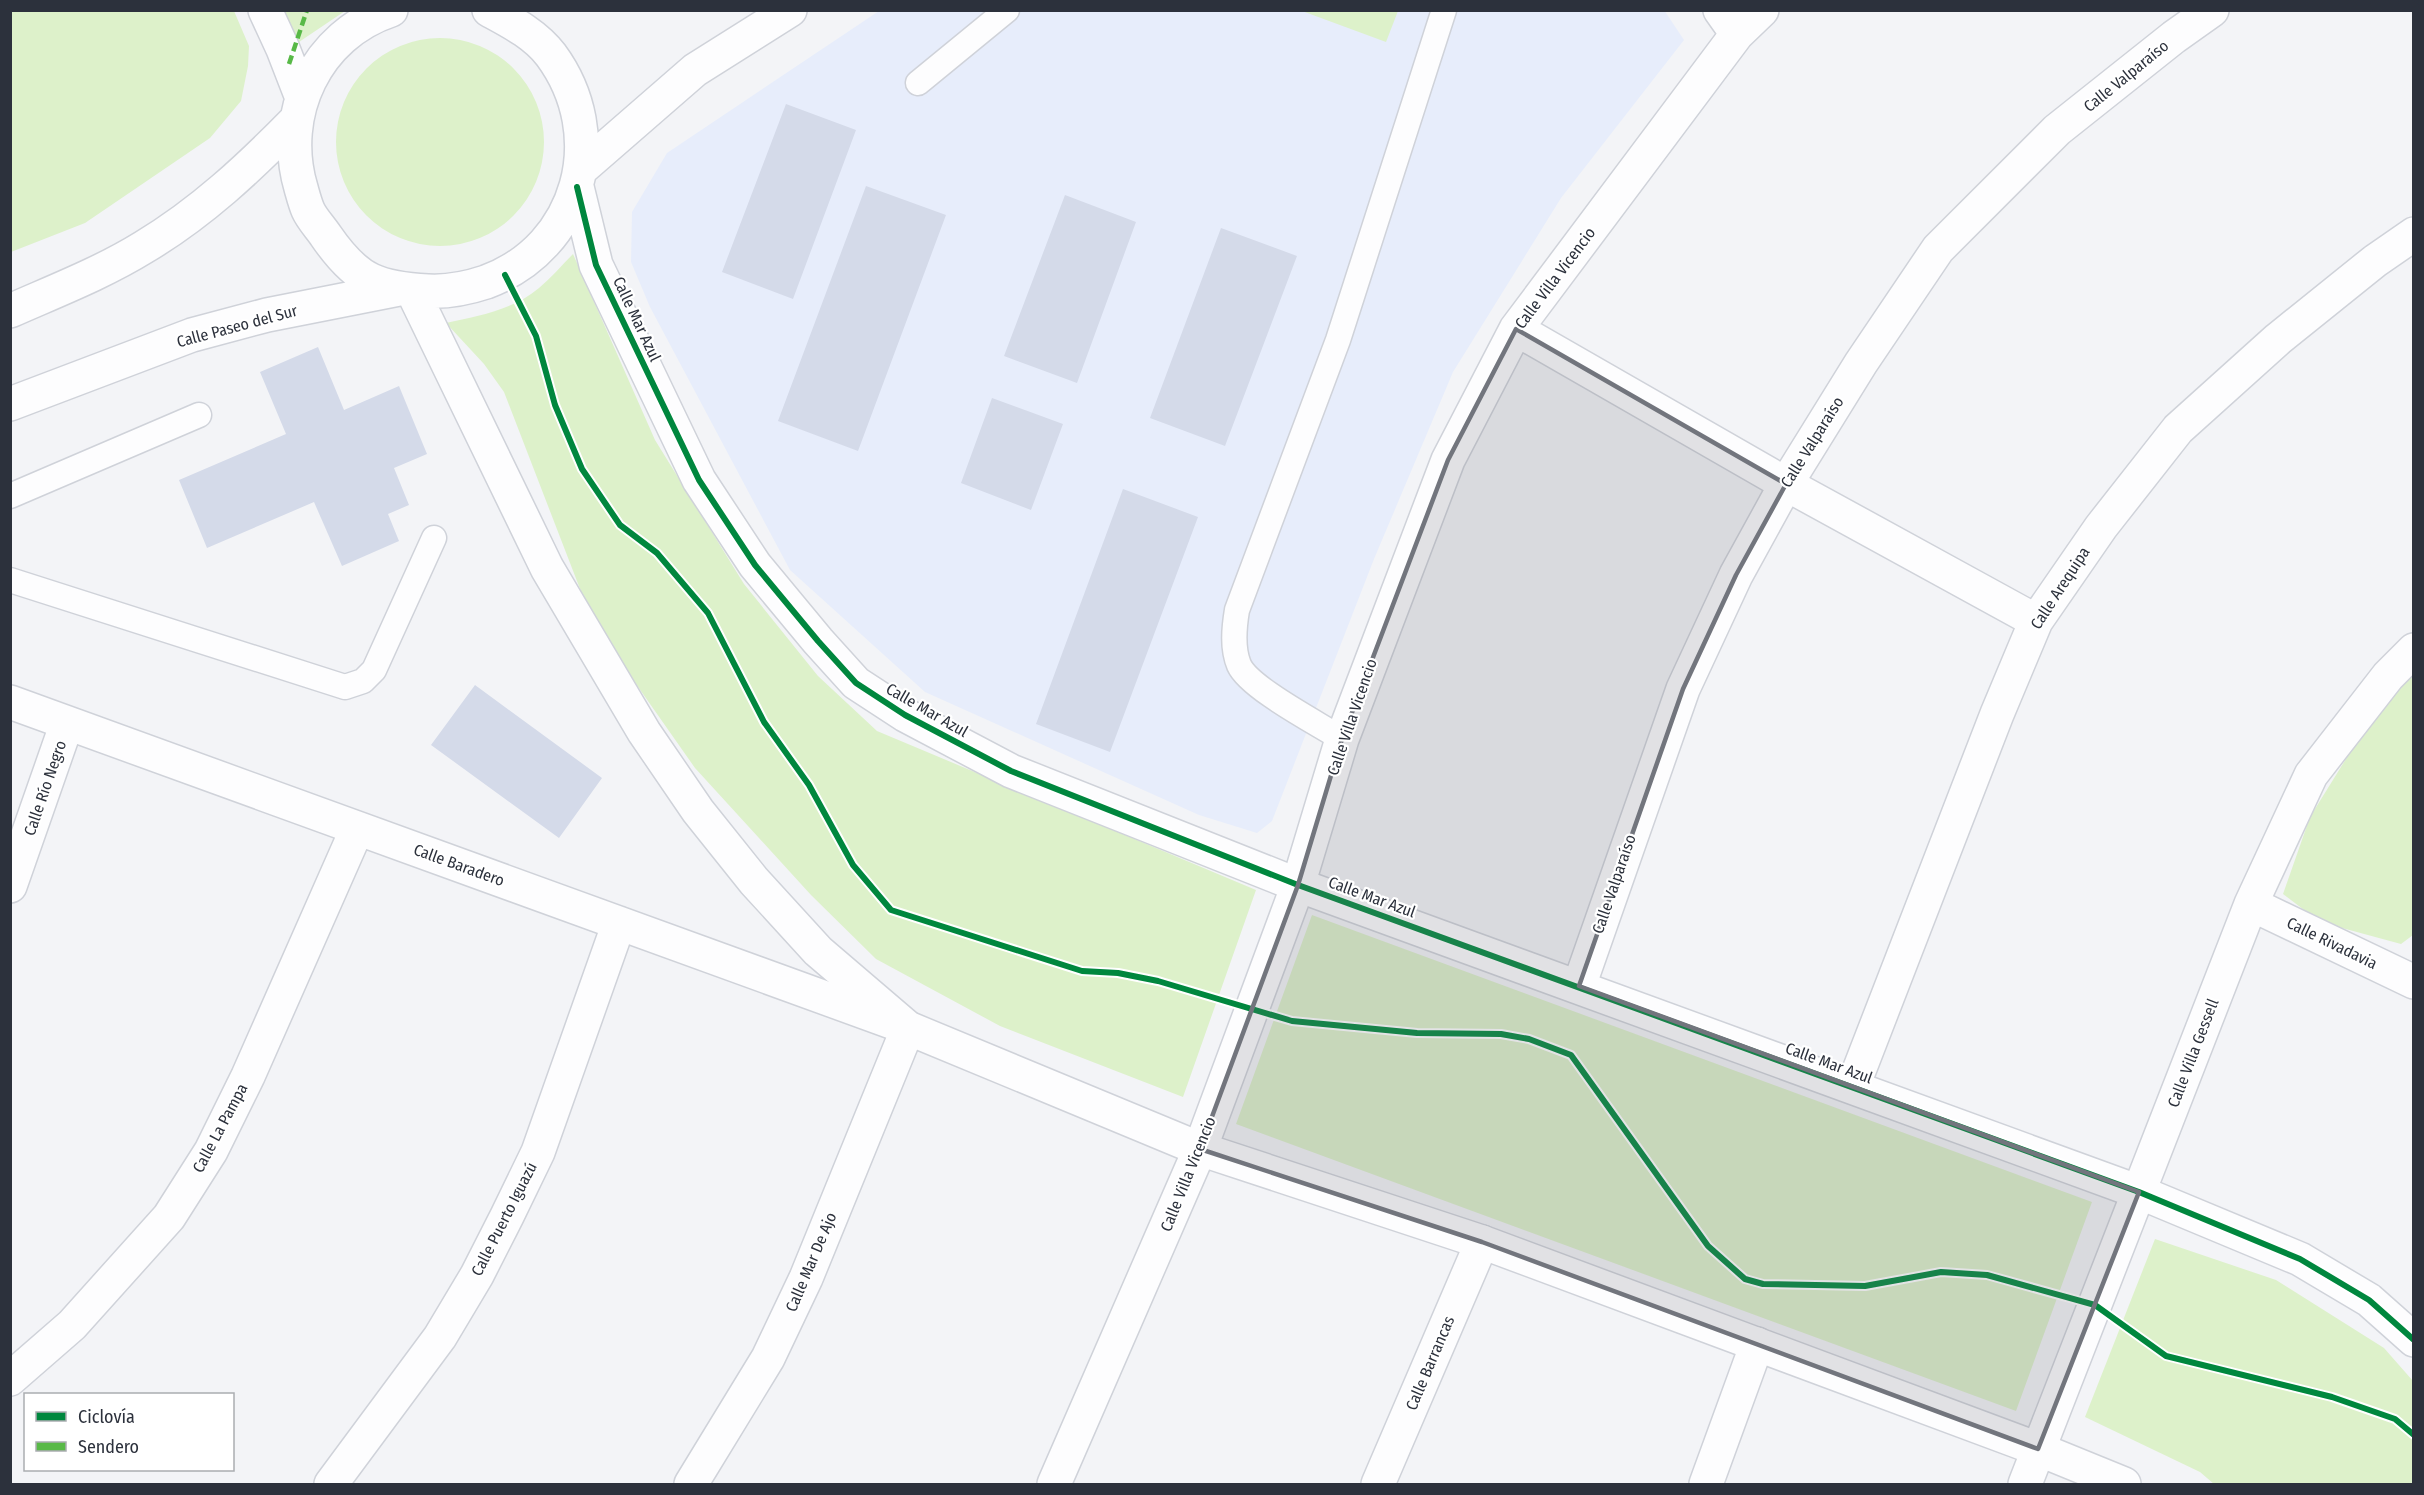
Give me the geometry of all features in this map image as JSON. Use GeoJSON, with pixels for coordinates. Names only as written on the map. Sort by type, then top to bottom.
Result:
{"type":"FeatureCollection","features":[{"type":"Feature","properties":{"kind":"street"},"geometry":{"type":"LineString","coordinates":[[265,10],[283,49],[299,109]]}},
{"type":"Feature","properties":{"kind":"street"},"geometry":{"type":"LineString","coordinates":[[391,10],[374,16],[336,43],[315,69],[299,109],[295,166],[308,209],[333,246],[352,267],[370,280],[406,289],[431,291],[469,288],[505,275],[537,253],[561,223],[579,179],[582,129],[571,89],[550,54],[519,26],[489,10]]}},
{"type":"Feature","properties":{"kind":"street"},"geometry":{"type":"LineString","coordinates":[[579,179],[695,70],[790,10]]}},
{"type":"Feature","properties":{"kind":"street","name":"Calle Villa Vicencio"},"geometry":{"type":"LineString","coordinates":[[1054,1485],[1200,1149],[1298,885],[1341,739],[1448,460],[1515,329],[1729,22],[1762,10]]}},
{"type":"Feature","properties":{"kind":"street","name":"Calle Valparaíso"},"geometry":{"type":"LineString","coordinates":[[1579,986],[1683,689],[1736,575],[1786,483],[1861,363],[1938,249],[2057,130],[2174,37],[2212,10]]}},
{"type":"Feature","properties":{"kind":"street"},"geometry":{"type":"LineString","coordinates":[[10,311],[143,248],[196,212],[244,172],[299,109]]}},
{"type":"Feature","properties":{"kind":"street","name":"Calle Mar Azul"},"geometry":{"type":"LineString","coordinates":[[579,179],[597,265],[699,480],[755,565],[856,683],[905,715],[1011,771],[1298,885],[2139,1192],[2300,1259],[2369,1300],[2414,1340]]}},
{"type":"Feature","properties":{"kind":"street","name":"Calle Arequipa"},"geometry":{"type":"LineString","coordinates":[[1853,1086],[1997,714],[2036,621],[2101,527],[2178,429],[2278,339],[2375,261],[2414,234]]}},
{"type":"Feature","properties":{"kind":"street"},"geometry":{"type":"LineString","coordinates":[[406,289],[547,568],[644,732],[698,811],[754,881],[819,951],[908,1028],[1200,1149],[1482,1242],[2038,1449],[2124,1485]]}},
{"type":"Feature","properties":{"kind":"street","name":"Calle Paseo del Sur"},"geometry":{"type":"LineString","coordinates":[[10,404],[192,335],[267,315],[406,289]]}},
{"type":"Feature","properties":{"kind":"street"},"geometry":{"type":"LineString","coordinates":[[1515,329],[1786,483],[2036,621]]}},
{"type":"Feature","properties":{"kind":"street","name":"Calle Villa Gessell"},"geometry":{"type":"LineString","coordinates":[[2025,1485],[2251,904],[2311,775],[2388,676],[2414,650]]}},
{"type":"Feature","properties":{"kind":"street","name":"Calle Baradero"},"geometry":{"type":"LineString","coordinates":[[10,702],[908,1028]]}},
{"type":"Feature","properties":{"kind":"street","name":"Calle Río Negro"},"geometry":{"type":"LineString","coordinates":[[10,886],[67,723]]}},
{"type":"Feature","properties":{"kind":"street","name":"Calle La Pampa"},"geometry":{"type":"LineString","coordinates":[[10,1379],[72,1325],[162,1226],[211,1151],[248,1076],[357,829]]}},
{"type":"Feature","properties":{"kind":"street","name":"Calle Rivadavia"},"geometry":{"type":"LineString","coordinates":[[2251,904],[2414,982]]}},
{"type":"Feature","properties":{"kind":"street","name":"Calle Puerto Iguazú"},"geometry":{"type":"LineString","coordinates":[[331,1485],[440,1337],[477,1275],[538,1152],[619,923]]}},
{"type":"Feature","properties":{"kind":"street","name":"Calle Mar De Ajo"},"geometry":{"type":"LineString","coordinates":[[691,1485],[768,1358],[797,1298],[908,1028]]}},
{"type":"Feature","properties":{"kind":"street","name":"Calle Barrancas"},"geometry":{"type":"LineString","coordinates":[[1378,1485],[1482,1242]]}},
{"type":"Feature","properties":{"kind":"street"},"geometry":{"type":"LineString","coordinates":[[1706,1485],[1757,1344]]}},
{"type":"Feature","properties":{"kind":"lane"},"geometry":{"type":"LineString","coordinates":[[918,82],[1007,10]]}},
{"type":"Feature","properties":{"kind":"lane"},"geometry":{"type":"LineString","coordinates":[[1341,739],[1253,683],[1239,666],[1234,646],[1236,610],[1338,340],[1444,10]]}},
{"type":"Feature","properties":{"kind":"lane"},"geometry":{"type":"LineString","coordinates":[[10,496],[199,416]]}},
{"type":"Feature","properties":{"kind":"lane"},"geometry":{"type":"LineString","coordinates":[[10,580],[345,687],[363,681],[374,670],[434,538]]}},
{"type":"Feature","properties":{"kind":"highlighted area"},"geometry":{"type":"Polygon","coordinates":[[[1516,329],[1786,484],[1736,575],[1683,689],[1579,986],[2139,1192],[2038,1449],[1482,1242],[1200,1149],[1298,885],[1342,739],[1448,460],[1516,329]]]}},
{"type":"Feature","properties":{"kind":"shaded area"},"geometry":{"type":"Polygon","coordinates":[[[1664,10],[1684,40],[1561,198],[1453,372],[1374,559],[1272,821],[1257,833],[1199,815],[925,692],[790,570],[650,307],[631,262],[632,212],[667,153],[879,11],[1664,10]]]}},
{"type":"Feature","properties":{"kind":"green space"},"geometry":{"type":"Polygon","coordinates":[[[10,11],[234,11],[249,46],[248,66],[241,101],[210,138],[85,223],[11,252],[10,11]]]}},
{"type":"Feature","properties":{"kind":"green space"},"geometry":{"type":"Polygon","coordinates":[[[284,11],[345,11],[299,42],[284,11]]]}},
{"type":"Feature","properties":{"kind":"green space"},"geometry":{"type":"Polygon","coordinates":[[[1302,11],[1398,11],[1386,42],[1302,11]]]}},
{"type":"Feature","properties":{"kind":"green space"},"geometry":{"type":"Polygon","coordinates":[[[440,38],[470,42],[480,46],[514,68],[536,102],[542,122],[544,142],[540,172],[536,182],[514,216],[480,238],[460,244],[440,246],[410,242],[400,238],[366,216],[344,182],[338,162],[336,142],[340,112],[344,102],[366,68],[400,46],[420,40],[440,38]]]}},
{"type":"Feature","properties":{"kind":"green space"},"geometry":{"type":"Polygon","coordinates":[[[573,254],[655,440],[744,584],[818,676],[877,731],[1256,890],[1183,1097],[1000,1026],[876,959],[811,895],[695,768],[636,684],[582,594],[504,392],[484,364],[446,323],[495,311],[518,302],[539,288],[573,254]]]}},
{"type":"Feature","properties":{"kind":"green space"},"geometry":{"type":"Polygon","coordinates":[[[2413,672],[2413,935],[2401,944],[2320,922],[2283,894],[2310,817],[2380,704],[2413,672]]]}},
{"type":"Feature","properties":{"kind":"green space"},"geometry":{"type":"Polygon","coordinates":[[[1312,915],[2092,1202],[2016,1411],[1236,1124],[1312,915]]]}},
{"type":"Feature","properties":{"kind":"green space"},"geometry":{"type":"Polygon","coordinates":[[[2155,1239],[2276,1280],[2384,1348],[2413,1381],[2413,1484],[2214,1484],[2200,1472],[2085,1417],[2155,1239]]]}},
{"type":"Feature","properties":{"kind":"building"},"geometry":{"type":"Polygon","coordinates":[[[786,104],[856,130],[793,299],[722,272],[786,104]]]}},
{"type":"Feature","properties":{"kind":"building"},"geometry":{"type":"Polygon","coordinates":[[[866,186],[946,215],[858,451],[778,421],[866,186]]]}},
{"type":"Feature","properties":{"kind":"building"},"geometry":{"type":"Polygon","coordinates":[[[1065,195],[1136,222],[1077,383],[1004,356],[1065,195]]]}},
{"type":"Feature","properties":{"kind":"building"},"geometry":{"type":"Polygon","coordinates":[[[1221,228],[1297,256],[1225,446],[1150,418],[1221,228]]]}},
{"type":"Feature","properties":{"kind":"building"},"geometry":{"type":"Polygon","coordinates":[[[318,347],[344,410],[399,386],[427,454],[394,468],[409,505],[388,514],[399,541],[342,566],[314,502],[207,548],[179,480],[286,434],[260,372],[318,347]]]}},
{"type":"Feature","properties":{"kind":"building"},"geometry":{"type":"Polygon","coordinates":[[[992,398],[1063,424],[1031,510],[961,483],[992,398]]]}},
{"type":"Feature","properties":{"kind":"building"},"geometry":{"type":"Polygon","coordinates":[[[1123,489],[1198,517],[1110,752],[1036,724],[1123,489]]]}},
{"type":"Feature","properties":{"kind":"building"},"geometry":{"type":"Polygon","coordinates":[[[475,685],[602,778],[559,838],[431,745],[475,685]]]}},
{"type":"Feature","properties":{"kind":"marked path"},"geometry":{"type":"LineString","coordinates":[[289,64],[307,10]]}},
{"type":"Feature","properties":{"kind":"cycle path"},"geometry":{"type":"LineString","coordinates":[[577,187],[596,265],[699,480],[755,565],[818,641],[856,683],[905,715],[1011,771],[1298,885],[2139,1192],[2300,1259],[2369,1300],[2414,1340]]}},
{"type":"Feature","properties":{"kind":"cycle path"},"geometry":{"type":"LineString","coordinates":[[505,275],[536,336],[555,405],[582,469],[620,525],[657,553],[708,613],[764,722],[809,785],[853,865],[891,910],[1082,971],[1118,973],[1158,981],[1292,1021],[1417,1033],[1501,1034],[1529,1039],[1571,1055],[1708,1246],[1745,1279],[1763,1284],[1865,1286],[1941,1272],[1987,1275],[2095,1305],[2166,1356],[2332,1397],[2395,1419],[2414,1435]]}}]}
